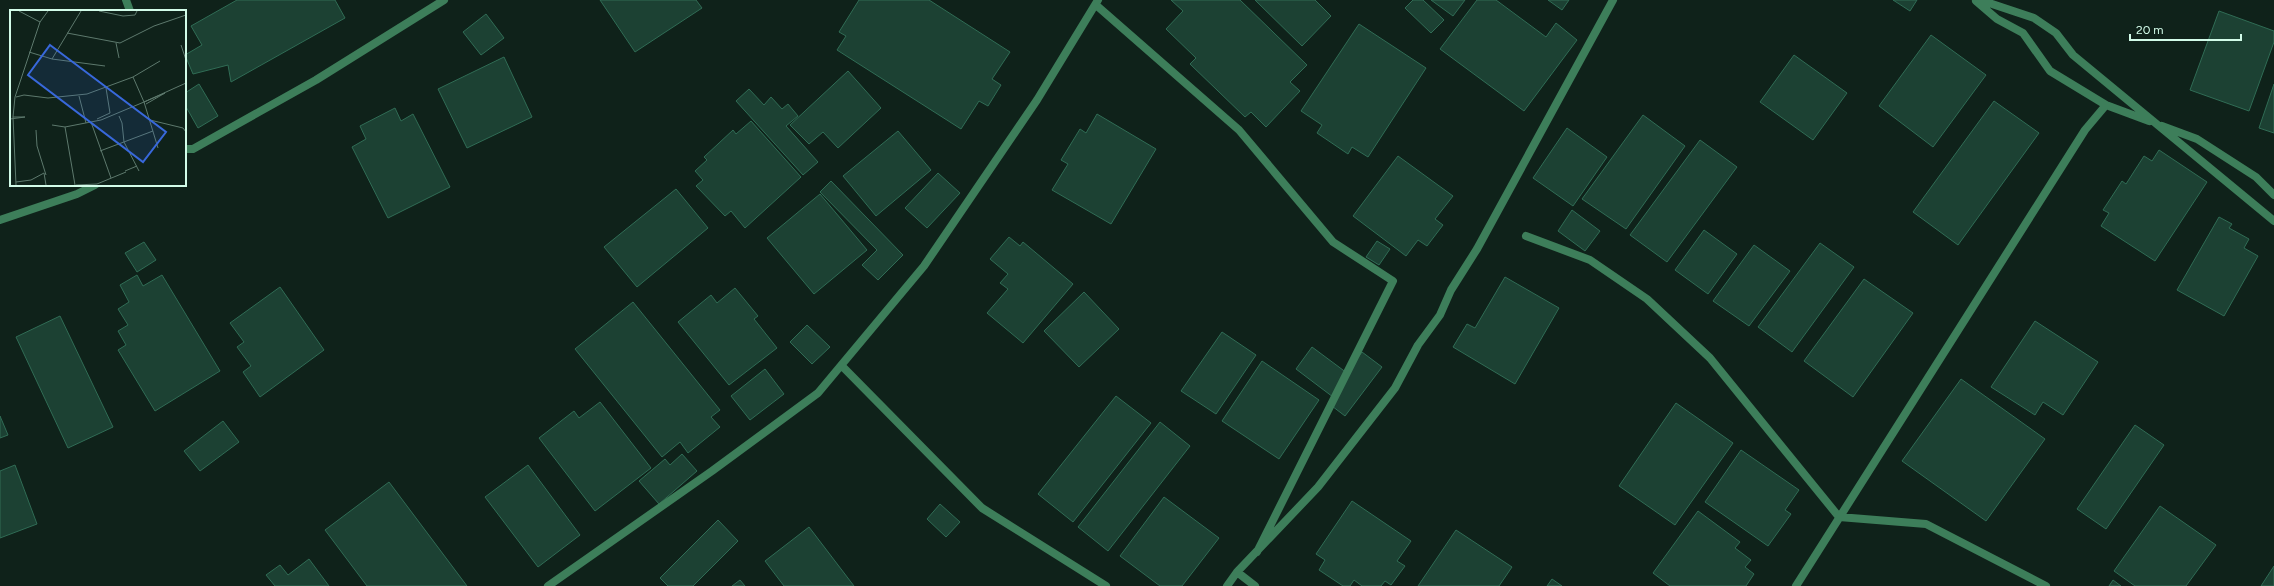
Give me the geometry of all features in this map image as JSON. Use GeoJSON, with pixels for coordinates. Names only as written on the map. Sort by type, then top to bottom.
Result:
{"type":"FeatureCollection","features":[{"type":"Feature","properties":{"kind":"street"},"geometry":{"type":"LineString","coordinates":[[126,0],[130,10]]}},
{"type":"Feature","properties":{"kind":"street"},"geometry":{"type":"LineString","coordinates":[[186,149],[193,149],[316,80],[444,0]]}},
{"type":"Feature","properties":{"kind":"street"},"geometry":{"type":"LineString","coordinates":[[1227,586],[1237,572],[1318,487],[1395,388],[1418,345],[1440,315],[1451,290],[1477,248],[1613,0]]}},
{"type":"Feature","properties":{"kind":"street"},"geometry":{"type":"LineString","coordinates":[[1975,0],[1997,19],[2023,33],[2050,71],[2106,105],[2198,139],[2256,177],[2274,195]]}},
{"type":"Feature","properties":{"kind":"street"},"geometry":{"type":"LineString","coordinates":[[1980,0],[2034,18],[2056,33],[2073,55],[2274,221]]}},
{"type":"Feature","properties":{"kind":"street"},"geometry":{"type":"LineString","coordinates":[[548,586],[712,471],[818,393],[924,266],[1036,100],[1097,2],[1239,130],[1333,242],[1393,281],[1257,552]]}},
{"type":"Feature","properties":{"kind":"street"},"geometry":{"type":"LineString","coordinates":[[1796,586],[2085,130],[2106,105]]}},
{"type":"Feature","properties":{"kind":"street"},"geometry":{"type":"LineString","coordinates":[[0,220],[77,194],[93,186]]}},
{"type":"Feature","properties":{"kind":"street"},"geometry":{"type":"LineString","coordinates":[[1526,236],[1590,260],[1647,299],[1710,358],[1839,517],[1926,524],[2046,586]]}},
{"type":"Feature","properties":{"kind":"street"},"geometry":{"type":"LineString","coordinates":[[842,366],[982,508],[1106,586]]}},
{"type":"Feature","properties":{"kind":"street"},"geometry":{"type":"LineString","coordinates":[[1237,572],[1255,586]]}},
{"type":"Feature","properties":{"kind":"building"},"geometry":{"type":"Polygon","coordinates":[[[237,0],[335,0],[345,18],[231,82],[228,65],[193,74],[186,54],[202,45],[191,26],[237,0]]]}},
{"type":"Feature","properties":{"kind":"building"},"geometry":{"type":"Polygon","coordinates":[[[600,0],[696,0],[702,8],[635,52],[600,0]]]}},
{"type":"Feature","properties":{"kind":"building"},"geometry":{"type":"Polygon","coordinates":[[[859,0],[929,0],[1010,52],[992,79],[1001,85],[988,106],[979,101],[961,129],[837,50],[846,36],[839,32],[859,0]]]}},
{"type":"Feature","properties":{"kind":"building"},"geometry":{"type":"Polygon","coordinates":[[[1171,0],[1240,0],[1307,65],[1290,82],[1300,91],[1266,127],[1251,112],[1245,117],[1190,64],[1196,58],[1166,29],[1183,11],[1171,0]]]}},
{"type":"Feature","properties":{"kind":"building"},"geometry":{"type":"Polygon","coordinates":[[[1255,0],[1315,0],[1331,16],[1302,46],[1255,0]]]}},
{"type":"Feature","properties":{"kind":"building"},"geometry":{"type":"Polygon","coordinates":[[[1413,0],[1423,0],[1444,20],[1431,33],[1405,8],[1413,0]]]}},
{"type":"Feature","properties":{"kind":"building"},"geometry":{"type":"Polygon","coordinates":[[[1431,0],[1465,0],[1453,16],[1431,0]]]}},
{"type":"Feature","properties":{"kind":"building"},"geometry":{"type":"Polygon","coordinates":[[[1477,0],[1496,0],[1546,37],[1556,23],[1577,40],[1524,111],[1440,49],[1477,0]]]}},
{"type":"Feature","properties":{"kind":"building"},"geometry":{"type":"Polygon","coordinates":[[[1548,0],[1569,0],[1562,10],[1548,0]]]}},
{"type":"Feature","properties":{"kind":"building"},"geometry":{"type":"Polygon","coordinates":[[[1893,0],[1917,0],[1910,11],[1893,0]]]}},
{"type":"Feature","properties":{"kind":"building"},"geometry":{"type":"Polygon","coordinates":[[[2219,11],[2274,31],[2274,42],[2249,111],[2190,90],[2219,11]]]}},
{"type":"Feature","properties":{"kind":"building"},"geometry":{"type":"Polygon","coordinates":[[[486,14],[504,38],[481,55],[463,32],[486,14]]]}},
{"type":"Feature","properties":{"kind":"building"},"geometry":{"type":"Polygon","coordinates":[[[1359,24],[1426,68],[1368,157],[1352,147],[1348,154],[1317,133],[1322,125],[1301,111],[1359,24]]]}},
{"type":"Feature","properties":{"kind":"building"},"geometry":{"type":"Polygon","coordinates":[[[1931,35],[1986,75],[1933,147],[1879,106],[1931,35]]]}},
{"type":"Feature","properties":{"kind":"building"},"geometry":{"type":"Polygon","coordinates":[[[1794,55],[1847,93],[1813,140],[1760,102],[1794,55]]]}},
{"type":"Feature","properties":{"kind":"building"},"geometry":{"type":"Polygon","coordinates":[[[504,57],[532,117],[467,148],[438,89],[504,57]]]}},
{"type":"Feature","properties":{"kind":"building"},"geometry":{"type":"Polygon","coordinates":[[[848,71],[881,108],[838,148],[823,132],[809,144],[790,125],[848,71]]]}},
{"type":"Feature","properties":{"kind":"building"},"geometry":{"type":"Polygon","coordinates":[[[199,84],[218,116],[198,128],[186,107],[186,92],[199,84]]]}},
{"type":"Feature","properties":{"kind":"building"},"geometry":{"type":"Polygon","coordinates":[[[2274,84],[2274,133],[2259,128],[2274,84]]]}},
{"type":"Feature","properties":{"kind":"building"},"geometry":{"type":"Polygon","coordinates":[[[749,89],[764,105],[771,97],[782,109],[788,104],[798,116],[786,126],[818,162],[803,175],[736,101],[749,89]]]}},
{"type":"Feature","properties":{"kind":"building"},"geometry":{"type":"Polygon","coordinates":[[[1994,101],[2039,133],[1958,245],[1913,212],[1994,101]]]}},
{"type":"Feature","properties":{"kind":"building"},"geometry":{"type":"Polygon","coordinates":[[[395,108],[401,121],[413,114],[450,187],[388,218],[352,147],[366,139],[360,126],[395,108]]]}},
{"type":"Feature","properties":{"kind":"building"},"geometry":{"type":"Polygon","coordinates":[[[1097,114],[1156,149],[1111,224],[1052,190],[1068,164],[1061,160],[1080,129],[1086,133],[1097,114]]]}},
{"type":"Feature","properties":{"kind":"building"},"geometry":{"type":"Polygon","coordinates":[[[1643,115],[1685,146],[1626,229],[1582,199],[1643,115]]]}},
{"type":"Feature","properties":{"kind":"building"},"geometry":{"type":"Polygon","coordinates":[[[751,121],[801,177],[745,228],[731,211],[725,216],[696,186],[703,180],[695,171],[707,160],[704,157],[733,130],[736,134],[751,121]]]}},
{"type":"Feature","properties":{"kind":"building"},"geometry":{"type":"Polygon","coordinates":[[[1567,128],[1607,157],[1573,206],[1533,178],[1567,128]]]}},
{"type":"Feature","properties":{"kind":"building"},"geometry":{"type":"Polygon","coordinates":[[[898,131],[931,170],[876,216],[843,176],[898,131]]]}},
{"type":"Feature","properties":{"kind":"building"},"geometry":{"type":"Polygon","coordinates":[[[1700,140],[1737,167],[1667,262],[1630,235],[1700,140]]]}},
{"type":"Feature","properties":{"kind":"building"},"geometry":{"type":"Polygon","coordinates":[[[2159,150],[2207,182],[2155,261],[2101,226],[2109,213],[2103,210],[2122,181],[2126,184],[2144,156],[2152,161],[2159,150]]]}},
{"type":"Feature","properties":{"kind":"building"},"geometry":{"type":"Polygon","coordinates":[[[1398,156],[1453,196],[1435,219],[1443,225],[1427,246],[1418,240],[1406,256],[1353,216],[1398,156]]]}},
{"type":"Feature","properties":{"kind":"building"},"geometry":{"type":"Polygon","coordinates":[[[938,173],[960,193],[927,228],[905,208],[938,173]]]}},
{"type":"Feature","properties":{"kind":"building"},"geometry":{"type":"Polygon","coordinates":[[[831,181],[903,255],[878,280],[862,265],[877,250],[820,192],[831,181]]]}},
{"type":"Feature","properties":{"kind":"building"},"geometry":{"type":"Polygon","coordinates":[[[676,189],[708,228],[637,287],[604,247],[676,189]]]}},
{"type":"Feature","properties":{"kind":"building"},"geometry":{"type":"Polygon","coordinates":[[[820,194],[867,250],[814,294],[767,238],[820,194]]]}},
{"type":"Feature","properties":{"kind":"building"},"geometry":{"type":"Polygon","coordinates":[[[1572,210],[1600,231],[1585,251],[1558,231],[1572,210]]]}},
{"type":"Feature","properties":{"kind":"building"},"geometry":{"type":"Polygon","coordinates":[[[2219,217],[2232,224],[2229,228],[2249,239],[2244,248],[2258,256],[2224,316],[2177,290],[2219,217]]]}},
{"type":"Feature","properties":{"kind":"building"},"geometry":{"type":"Polygon","coordinates":[[[1704,230],[1737,254],[1708,294],[1675,270],[1704,230]]]}},
{"type":"Feature","properties":{"kind":"building"},"geometry":{"type":"Polygon","coordinates":[[[1009,237],[1020,246],[1023,242],[1073,284],[1023,343],[987,313],[1008,289],[1000,283],[1008,274],[990,259],[1009,237]]]}},
{"type":"Feature","properties":{"kind":"building"},"geometry":{"type":"Polygon","coordinates":[[[1377,241],[1390,249],[1379,265],[1366,257],[1377,241]]]}},
{"type":"Feature","properties":{"kind":"building"},"geometry":{"type":"Polygon","coordinates":[[[144,242],[156,260],[137,272],[125,253],[144,242]]]}},
{"type":"Feature","properties":{"kind":"building"},"geometry":{"type":"Polygon","coordinates":[[[1820,243],[1854,267],[1792,352],[1758,327],[1820,243]]]}},
{"type":"Feature","properties":{"kind":"building"},"geometry":{"type":"Polygon","coordinates":[[[1754,245],[1790,271],[1749,326],[1713,301],[1754,245]]]}},
{"type":"Feature","properties":{"kind":"building"},"geometry":{"type":"Polygon","coordinates":[[[137,275],[143,286],[162,275],[220,371],[155,411],[118,350],[126,345],[118,331],[128,325],[118,309],[129,302],[120,285],[137,275]]]}},
{"type":"Feature","properties":{"kind":"building"},"geometry":{"type":"Polygon","coordinates":[[[1505,277],[1559,308],[1515,384],[1453,347],[1467,324],[1475,328],[1505,277]]]}},
{"type":"Feature","properties":{"kind":"building"},"geometry":{"type":"Polygon","coordinates":[[[1864,279],[1913,313],[1853,397],[1804,361],[1864,279]]]}},
{"type":"Feature","properties":{"kind":"building"},"geometry":{"type":"Polygon","coordinates":[[[280,287],[324,350],[260,397],[243,372],[251,366],[237,347],[244,342],[230,323],[280,287]]]}},
{"type":"Feature","properties":{"kind":"building"},"geometry":{"type":"Polygon","coordinates":[[[735,288],[758,316],[754,319],[777,348],[729,385],[678,322],[711,295],[717,303],[735,288]]]}},
{"type":"Feature","properties":{"kind":"building"},"geometry":{"type":"Polygon","coordinates":[[[1084,292],[1119,329],[1079,367],[1044,331],[1084,292]]]}},
{"type":"Feature","properties":{"kind":"building"},"geometry":{"type":"Polygon","coordinates":[[[633,302],[720,410],[711,417],[720,427],[688,453],[680,442],[662,457],[575,349],[633,302]]]}},
{"type":"Feature","properties":{"kind":"building"},"geometry":{"type":"Polygon","coordinates":[[[60,316],[113,427],[68,448],[16,337],[60,316]]]}},
{"type":"Feature","properties":{"kind":"building"},"geometry":{"type":"Polygon","coordinates":[[[2035,321],[2098,362],[2063,415],[2043,402],[2035,415],[1991,387],[2035,321]]]}},
{"type":"Feature","properties":{"kind":"building"},"geometry":{"type":"Polygon","coordinates":[[[807,325],[830,347],[812,364],[790,342],[807,325]]]}},
{"type":"Feature","properties":{"kind":"building"},"geometry":{"type":"Polygon","coordinates":[[[1222,332],[1256,355],[1216,414],[1181,391],[1222,332]]]}},
{"type":"Feature","properties":{"kind":"building"},"geometry":{"type":"Polygon","coordinates":[[[1312,347],[1347,373],[1362,352],[1382,367],[1345,416],[1328,403],[1333,397],[1296,369],[1312,347]]]}},
{"type":"Feature","properties":{"kind":"building"},"geometry":{"type":"Polygon","coordinates":[[[1262,361],[1319,400],[1279,459],[1222,421],[1262,361]]]}},
{"type":"Feature","properties":{"kind":"building"},"geometry":{"type":"Polygon","coordinates":[[[765,369],[784,394],[750,420],[731,396],[765,369]]]}},
{"type":"Feature","properties":{"kind":"building"},"geometry":{"type":"Polygon","coordinates":[[[1961,379],[2045,439],[1986,521],[1902,461],[1961,379]]]}},
{"type":"Feature","properties":{"kind":"building"},"geometry":{"type":"Polygon","coordinates":[[[1116,396],[1151,423],[1073,522],[1038,494],[1116,396]]]}},
{"type":"Feature","properties":{"kind":"building"},"geometry":{"type":"Polygon","coordinates":[[[600,402],[651,468],[595,511],[539,438],[574,411],[579,418],[600,402]]]}},
{"type":"Feature","properties":{"kind":"building"},"geometry":{"type":"Polygon","coordinates":[[[1676,403],[1733,443],[1675,525],[1619,486],[1676,403]]]}},
{"type":"Feature","properties":{"kind":"building"},"geometry":{"type":"Polygon","coordinates":[[[0,416],[8,435],[0,438],[0,416]]]}},
{"type":"Feature","properties":{"kind":"building"},"geometry":{"type":"Polygon","coordinates":[[[223,421],[239,442],[200,471],[184,451],[223,421]]]}},
{"type":"Feature","properties":{"kind":"building"},"geometry":{"type":"Polygon","coordinates":[[[1160,422],[1190,446],[1108,551],[1078,527],[1160,422]]]}},
{"type":"Feature","properties":{"kind":"building"},"geometry":{"type":"Polygon","coordinates":[[[2135,425],[2164,445],[2106,529],[2077,509],[2135,425]]]}},
{"type":"Feature","properties":{"kind":"building"},"geometry":{"type":"Polygon","coordinates":[[[1741,450],[1799,490],[1785,510],[1791,514],[1768,546],[1705,502],[1741,450]]]}},
{"type":"Feature","properties":{"kind":"building"},"geometry":{"type":"Polygon","coordinates":[[[682,454],[697,471],[659,504],[639,481],[665,459],[670,465],[682,454]]]}},
{"type":"Feature","properties":{"kind":"building"},"geometry":{"type":"Polygon","coordinates":[[[15,465],[37,524],[0,538],[0,471],[15,465]]]}},
{"type":"Feature","properties":{"kind":"building"},"geometry":{"type":"Polygon","coordinates":[[[528,465],[580,535],[538,567],[485,497],[528,465]]]}},
{"type":"Feature","properties":{"kind":"building"},"geometry":{"type":"Polygon","coordinates":[[[389,482],[467,586],[367,586],[325,530],[389,482]]]}},
{"type":"Feature","properties":{"kind":"building"},"geometry":{"type":"Polygon","coordinates":[[[1164,497],[1219,538],[1182,586],[1160,586],[1120,556],[1164,497]]]}},
{"type":"Feature","properties":{"kind":"building"},"geometry":{"type":"Polygon","coordinates":[[[1352,501],[1411,541],[1397,561],[1405,566],[1391,585],[1385,581],[1381,586],[1362,586],[1354,580],[1350,586],[1343,586],[1319,570],[1325,560],[1316,554],[1352,501]]]}},
{"type":"Feature","properties":{"kind":"building"},"geometry":{"type":"Polygon","coordinates":[[[940,504],[960,522],[946,537],[927,519],[940,504]]]}},
{"type":"Feature","properties":{"kind":"building"},"geometry":{"type":"Polygon","coordinates":[[[2160,506],[2216,545],[2186,586],[2135,586],[2114,571],[2160,506]]]}},
{"type":"Feature","properties":{"kind":"building"},"geometry":{"type":"Polygon","coordinates":[[[1698,511],[1740,542],[1735,548],[1751,560],[1745,567],[1754,574],[1746,586],[1670,586],[1653,573],[1698,511]]]}},
{"type":"Feature","properties":{"kind":"building"},"geometry":{"type":"Polygon","coordinates":[[[718,520],[738,541],[693,586],[668,586],[660,578],[718,520]]]}},
{"type":"Feature","properties":{"kind":"building"},"geometry":{"type":"Polygon","coordinates":[[[809,527],[854,586],[784,586],[765,561],[809,527]]]}},
{"type":"Feature","properties":{"kind":"building"},"geometry":{"type":"Polygon","coordinates":[[[1456,530],[1512,567],[1499,586],[1418,586],[1456,530]]]}},
{"type":"Feature","properties":{"kind":"building"},"geometry":{"type":"Polygon","coordinates":[[[309,559],[329,586],[275,586],[266,575],[280,565],[288,575],[309,559]]]}},
{"type":"Feature","properties":{"kind":"building"},"geometry":{"type":"Polygon","coordinates":[[[2274,566],[2274,586],[2261,586],[2274,566]]]}},
{"type":"Feature","properties":{"kind":"building"},"geometry":{"type":"Polygon","coordinates":[[[1552,579],[1562,586],[1547,586],[1552,579]]]}},
{"type":"Feature","properties":{"kind":"building"},"geometry":{"type":"Polygon","coordinates":[[[740,580],[745,586],[732,586],[740,580]]]}},
{"type":"Feature","properties":{"kind":"building"},"geometry":{"type":"Polygon","coordinates":[[[2113,580],[2121,586],[2109,586],[2113,580]]]}}]}
